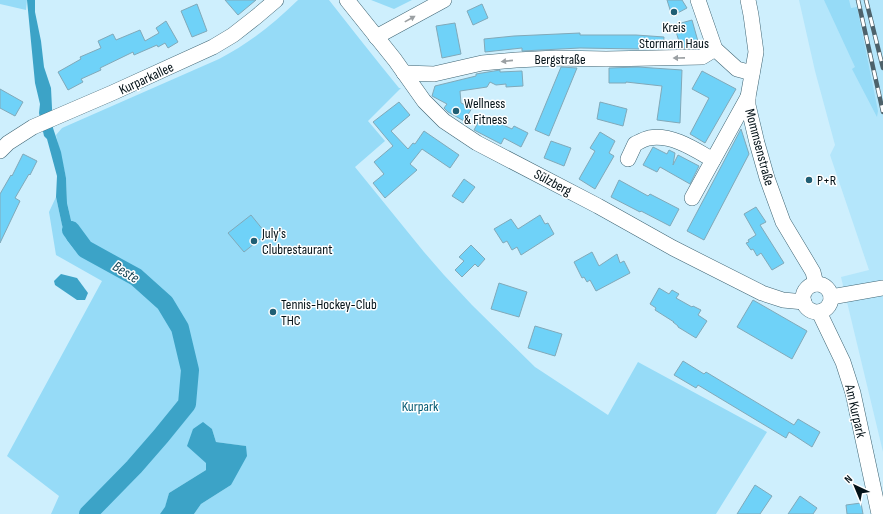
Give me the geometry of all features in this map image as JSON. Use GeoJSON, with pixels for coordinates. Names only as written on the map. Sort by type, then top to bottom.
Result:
{"type":"FeatureCollection","features":[{"type":"Feature","properties":{"kind":"street","name":"Kurparkallee"},"geometry":{"type":"LineString","coordinates":[[3,143],[32,127],[66,114],[213,47],[233,35],[276,0]]}},
{"type":"Feature","properties":{"kind":"street","name":"Sülzberg"},"geometry":{"type":"LineString","coordinates":[[347,0],[424,101],[444,121],[477,143],[598,206],[673,248],[762,293],[782,300],[804,302],[808,309],[820,312]]}},
{"type":"Feature","properties":{"kind":"street"},"geometry":{"type":"LineString","coordinates":[[376,37],[444,0]]}},
{"type":"Feature","properties":{"kind":"street"},"geometry":{"type":"LineString","coordinates":[[698,0],[715,49],[737,69],[752,72]]}},
{"type":"Feature","properties":{"kind":"street","name":"Mommsenstraße"},"geometry":{"type":"LineString","coordinates":[[748,0],[756,52],[748,105],[757,143],[767,178],[783,222],[812,272],[816,284]]}},
{"type":"Feature","properties":{"kind":"street","name":"Bergstraße"},"geometry":{"type":"LineString","coordinates":[[404,73],[434,74],[482,63],[516,60],[556,58],[606,59],[702,57],[715,49]]}},
{"type":"Feature","properties":{"kind":"street"},"geometry":{"type":"LineString","coordinates":[[692,198],[748,97]]}},
{"type":"Feature","properties":{"kind":"street"},"geometry":{"type":"LineString","coordinates":[[628,159],[635,144],[650,138],[671,139],[690,147],[713,160]]}},
{"type":"Feature","properties":{"kind":"street"},"geometry":{"type":"LineString","coordinates":[[804,302],[804,294],[806,290],[812,285],[820,284],[828,289],[831,297],[831,301],[827,308],[820,312]]}},
{"type":"Feature","properties":{"kind":"street"},"geometry":{"type":"LineString","coordinates":[[831,297],[883,288]]}},
{"type":"Feature","properties":{"kind":"street","name":"Am Kurpark"},"geometry":{"type":"LineString","coordinates":[[820,312],[843,362],[851,386],[879,514]]}},
{"type":"Feature","properties":{"kind":"shaded area"},"geometry":{"type":"Polygon","coordinates":[[[27,0],[35,0],[35,12],[41,41],[44,67],[51,88],[53,128],[61,152],[66,178],[67,203],[73,229],[85,249],[75,250],[67,240],[62,225],[56,197],[57,176],[47,139],[44,136],[39,113],[40,104],[35,83],[27,0]]]}},
{"type":"Feature","properties":{"kind":"shaded area"},"geometry":{"type":"Polygon","coordinates":[[[799,0],[883,0],[883,452],[841,277],[869,270],[830,155],[835,145],[815,71],[799,0]]]}},
{"type":"Feature","properties":{"kind":"shaded area"},"geometry":{"type":"Polygon","coordinates":[[[61,274],[77,278],[88,293],[85,300],[77,300],[55,285],[54,281],[61,274]]]}},
{"type":"Feature","properties":{"kind":"shaded area"},"geometry":{"type":"Polygon","coordinates":[[[203,422],[212,429],[216,442],[246,446],[247,456],[231,485],[201,504],[194,514],[160,514],[165,507],[169,493],[206,470],[206,463],[187,446],[193,429],[203,422]]]}},
{"type":"Feature","properties":{"kind":"green space"},"geometry":{"type":"Polygon","coordinates":[[[0,0],[27,0],[26,10],[0,4],[0,0]]]}},
{"type":"Feature","properties":{"kind":"green space","name":"Kurpark"},"geometry":{"type":"Polygon","coordinates":[[[298,0],[329,0],[399,88],[401,88],[368,121],[385,141],[355,167],[444,275],[535,367],[608,415],[638,362],[767,432],[716,514],[194,514],[201,504],[231,485],[245,446],[216,442],[212,429],[206,470],[169,493],[165,508],[160,514],[51,514],[59,496],[7,456],[102,281],[56,255],[49,212],[56,197],[62,225],[75,250],[85,249],[73,229],[67,203],[66,178],[56,135],[62,128],[230,53],[261,32],[298,0]]]}},
{"type":"Feature","properties":{"kind":"green space"},"geometry":{"type":"Polygon","coordinates":[[[371,0],[412,0],[394,9],[371,0]]]}},
{"type":"Feature","properties":{"kind":"green space"},"geometry":{"type":"Polygon","coordinates":[[[824,0],[849,0],[851,8],[857,7],[878,111],[877,117],[852,69],[855,67],[824,0]]]}},
{"type":"Feature","properties":{"kind":"building"},"geometry":{"type":"Polygon","coordinates":[[[225,0],[256,0],[238,15],[225,0]]]}},
{"type":"Feature","properties":{"kind":"building","name":"Kreis Stormarn Haus"},"geometry":{"type":"Polygon","coordinates":[[[667,0],[682,0],[687,8],[672,16],[667,0]]]}},
{"type":"Feature","properties":{"kind":"building"},"geometry":{"type":"Polygon","coordinates":[[[197,4],[207,31],[192,37],[181,11],[197,4]]]}},
{"type":"Feature","properties":{"kind":"building"},"geometry":{"type":"Polygon","coordinates":[[[482,4],[488,18],[473,25],[467,11],[482,4]]]}},
{"type":"Feature","properties":{"kind":"building"},"geometry":{"type":"Polygon","coordinates":[[[692,20],[699,45],[689,48],[681,48],[674,25],[692,20]]]}},
{"type":"Feature","properties":{"kind":"building"},"geometry":{"type":"Polygon","coordinates":[[[166,21],[178,42],[168,48],[165,43],[158,47],[157,45],[134,55],[133,52],[100,68],[101,70],[81,79],[83,82],[68,90],[58,72],[81,59],[80,57],[101,48],[98,41],[113,34],[116,40],[140,30],[145,41],[159,33],[156,28],[166,21]]]}},
{"type":"Feature","properties":{"kind":"building"},"geometry":{"type":"Polygon","coordinates":[[[455,23],[461,54],[442,58],[436,26],[455,23]]]}},
{"type":"Feature","properties":{"kind":"building"},"geometry":{"type":"Polygon","coordinates":[[[580,33],[580,35],[636,35],[664,37],[663,49],[639,47],[639,49],[580,48],[522,51],[522,48],[485,52],[484,39],[580,33]]]}},
{"type":"Feature","properties":{"kind":"building"},"geometry":{"type":"Polygon","coordinates":[[[561,67],[577,68],[549,136],[535,130],[561,67]]]}},
{"type":"Feature","properties":{"kind":"building"},"geometry":{"type":"Polygon","coordinates":[[[638,67],[682,70],[680,123],[657,120],[662,86],[626,82],[609,83],[609,68],[638,67]]]}},
{"type":"Feature","properties":{"kind":"building"},"geometry":{"type":"Polygon","coordinates":[[[500,70],[500,72],[522,71],[523,86],[506,87],[506,84],[496,85],[490,82],[487,87],[460,91],[461,103],[472,108],[464,121],[444,108],[447,104],[432,96],[435,86],[476,76],[476,74],[500,70]]]}},
{"type":"Feature","properties":{"kind":"building"},"geometry":{"type":"Polygon","coordinates":[[[702,71],[736,89],[705,143],[690,134],[709,98],[692,89],[702,71]]]}},
{"type":"Feature","properties":{"kind":"building"},"geometry":{"type":"Polygon","coordinates":[[[0,89],[23,102],[15,116],[0,108],[0,89]]]}},
{"type":"Feature","properties":{"kind":"building"},"geometry":{"type":"Polygon","coordinates":[[[399,102],[410,115],[391,131],[408,149],[413,143],[415,144],[424,131],[459,155],[450,168],[422,149],[410,164],[417,170],[385,198],[373,183],[384,174],[374,162],[393,146],[373,122],[399,102]]]}},
{"type":"Feature","properties":{"kind":"building"},"geometry":{"type":"Polygon","coordinates":[[[600,102],[627,109],[623,126],[597,119],[600,102]]]}},
{"type":"Feature","properties":{"kind":"building"},"geometry":{"type":"Polygon","coordinates":[[[482,115],[512,129],[514,126],[528,133],[521,147],[504,138],[501,144],[474,130],[482,115]]]}},
{"type":"Feature","properties":{"kind":"building"},"geometry":{"type":"Polygon","coordinates":[[[741,129],[749,154],[704,240],[687,231],[741,129]]]}},
{"type":"Feature","properties":{"kind":"building"},"geometry":{"type":"Polygon","coordinates":[[[600,132],[615,141],[609,153],[614,156],[595,189],[579,179],[595,151],[590,148],[600,132]]]}},
{"type":"Feature","properties":{"kind":"building"},"geometry":{"type":"Polygon","coordinates":[[[551,141],[571,148],[564,166],[544,158],[551,141]]]}},
{"type":"Feature","properties":{"kind":"building"},"geometry":{"type":"Polygon","coordinates":[[[653,147],[667,154],[669,150],[675,153],[673,165],[678,155],[699,166],[690,184],[660,167],[657,172],[643,165],[653,147]]]}},
{"type":"Feature","properties":{"kind":"building"},"geometry":{"type":"Polygon","coordinates":[[[23,154],[37,161],[15,198],[20,201],[0,243],[0,194],[11,175],[12,176],[23,154]]]}},
{"type":"Feature","properties":{"kind":"building"},"geometry":{"type":"Polygon","coordinates":[[[464,179],[475,187],[463,203],[452,196],[464,179]]]}},
{"type":"Feature","properties":{"kind":"building"},"geometry":{"type":"Polygon","coordinates":[[[619,180],[648,196],[650,194],[679,209],[670,226],[611,197],[619,180]]]}},
{"type":"Feature","properties":{"kind":"building"},"geometry":{"type":"Polygon","coordinates":[[[756,207],[766,222],[760,225],[784,263],[772,270],[761,253],[757,256],[753,249],[751,250],[746,243],[756,235],[744,214],[756,207]]]}},
{"type":"Feature","properties":{"kind":"building"},"geometry":{"type":"Polygon","coordinates":[[[251,215],[268,236],[262,241],[260,239],[244,252],[228,233],[251,215]]]}},
{"type":"Feature","properties":{"kind":"building"},"geometry":{"type":"Polygon","coordinates":[[[540,215],[545,224],[548,223],[554,234],[521,255],[517,247],[512,250],[507,241],[503,243],[494,229],[511,219],[518,229],[540,215]]]}},
{"type":"Feature","properties":{"kind":"building"},"geometry":{"type":"Polygon","coordinates":[[[471,245],[485,259],[478,267],[475,264],[462,277],[455,270],[464,261],[459,257],[471,245]]]}},
{"type":"Feature","properties":{"kind":"building"},"geometry":{"type":"Polygon","coordinates":[[[592,252],[599,266],[617,254],[620,263],[624,261],[630,273],[596,291],[590,280],[587,282],[584,277],[582,278],[574,262],[592,252]]]}},
{"type":"Feature","properties":{"kind":"building"},"geometry":{"type":"Polygon","coordinates":[[[499,283],[527,292],[519,317],[491,309],[499,283]]]}},
{"type":"Feature","properties":{"kind":"building"},"geometry":{"type":"Polygon","coordinates":[[[659,288],[669,294],[672,290],[679,294],[676,298],[701,310],[698,315],[707,321],[696,338],[655,310],[656,308],[650,304],[659,288]]]}},
{"type":"Feature","properties":{"kind":"building"},"geometry":{"type":"Polygon","coordinates":[[[753,300],[807,331],[792,359],[737,327],[753,300]]]}},
{"type":"Feature","properties":{"kind":"building"},"geometry":{"type":"Polygon","coordinates":[[[535,326],[562,334],[555,356],[528,348],[535,326]]]}},
{"type":"Feature","properties":{"kind":"building"},"geometry":{"type":"Polygon","coordinates":[[[683,361],[704,374],[706,372],[794,425],[798,419],[820,432],[812,447],[789,432],[786,438],[698,385],[696,388],[674,375],[683,361]]]}},
{"type":"Feature","properties":{"kind":"building"},"geometry":{"type":"Polygon","coordinates":[[[755,485],[772,496],[760,514],[737,514],[755,485]]]}},
{"type":"Feature","properties":{"kind":"building"},"geometry":{"type":"Polygon","coordinates":[[[800,496],[817,508],[813,514],[788,514],[800,496]]]}},
{"type":"Feature","properties":{"kind":"building"},"geometry":{"type":"Polygon","coordinates":[[[861,503],[863,514],[847,514],[846,505],[861,503]]]}},
{"type":"Feature","properties":{"kind":"waterway","name":"Beste"},"geometry":{"type":"LineString","coordinates":[[71,230],[85,249],[136,277],[165,303],[180,328],[190,370],[187,404],[134,467],[88,514]]}},
{"type":"Feature","properties":{"kind":"railway"},"geometry":{"type":"LineString","coordinates":[[858,0],[883,112]]}},
{"type":"Feature","properties":{"kind":"railway"},"geometry":{"type":"LineString","coordinates":[[866,0],[883,68]]}},
{"type":"Feature","properties":{"kind":"place","name":"Kreis Stormarn Haus"},"geometry":{"type":"Point","coordinates":[674,12]}},
{"type":"Feature","properties":{"kind":"place","name":"Wellness & Fitness"},"geometry":{"type":"Point","coordinates":[456,111]}},
{"type":"Feature","properties":{"kind":"place","name":"P+R"},"geometry":{"type":"Point","coordinates":[809,180]}},
{"type":"Feature","properties":{"kind":"place","name":"July's Clubrestaurant"},"geometry":{"type":"Point","coordinates":[254,241]}},
{"type":"Feature","properties":{"kind":"place","name":"Tennis-Hockey-Club THC"},"geometry":{"type":"Point","coordinates":[273,312]}}]}
